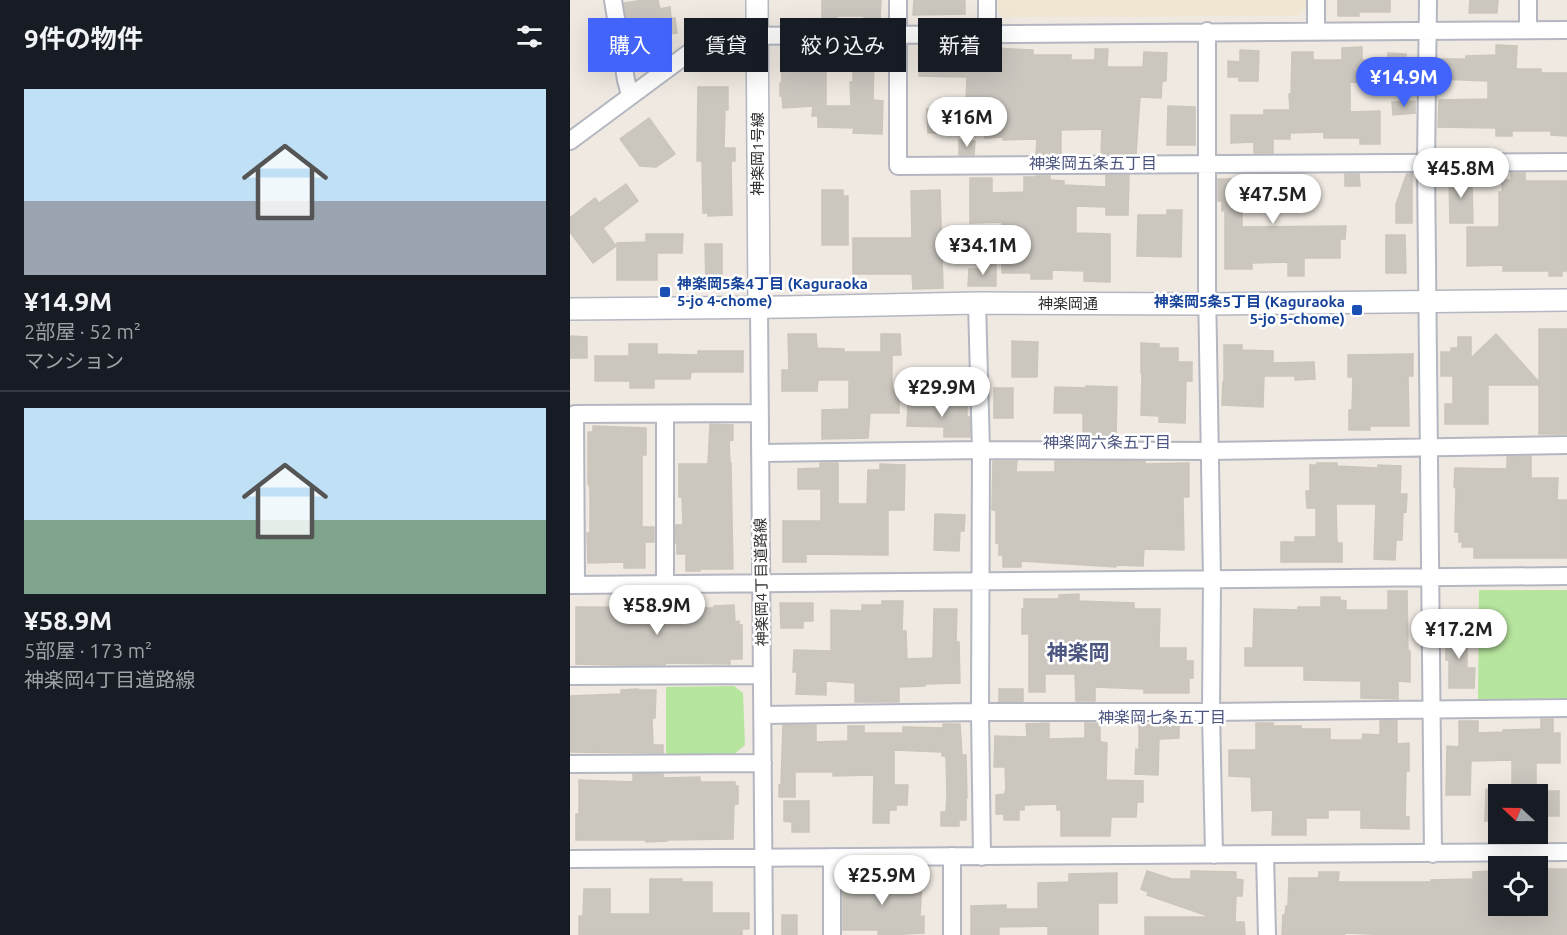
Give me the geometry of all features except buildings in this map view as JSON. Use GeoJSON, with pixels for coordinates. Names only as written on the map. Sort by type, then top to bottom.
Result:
{"type":"FeatureCollection","features":[{"type":"Feature","properties":{"kind":"street"},"geometry":{"type":"LineString","coordinates":[[613,0],[630,95]]}},
{"type":"Feature","properties":{"kind":"street","name":"神楽岡1号線"},"geometry":{"type":"LineString","coordinates":[[757,0],[757,18]]}},
{"type":"Feature","properties":{"kind":"street"},"geometry":{"type":"LineString","coordinates":[[898,0],[898,18]]}},
{"type":"Feature","properties":{"kind":"street"},"geometry":{"type":"LineString","coordinates":[[987,0],[987,18]]}},
{"type":"Feature","properties":{"kind":"street"},"geometry":{"type":"LineString","coordinates":[[1316,0],[1316,31]]}},
{"type":"Feature","properties":{"kind":"street"},"geometry":{"type":"LineString","coordinates":[[1428,0],[1426,164],[1433,854]]}},
{"type":"Feature","properties":{"kind":"street"},"geometry":{"type":"LineString","coordinates":[[1528,0],[1528,30]]}},
{"type":"Feature","properties":{"kind":"street"},"geometry":{"type":"LineString","coordinates":[[1002,34],[1567,30]]}},
{"type":"Feature","properties":{"kind":"street"},"geometry":{"type":"LineString","coordinates":[[1207,32],[1214,855]]}},
{"type":"Feature","properties":{"kind":"street"},"geometry":{"type":"LineString","coordinates":[[570,141],[684,56]]}},
{"type":"Feature","properties":{"kind":"street","name":"神楽岡1号線"},"geometry":{"type":"LineString","coordinates":[[757,72],[759,307]]}},
{"type":"Feature","properties":{"kind":"street"},"geometry":{"type":"LineString","coordinates":[[898,72],[898,166],[1567,162]]}},
{"type":"Feature","properties":{"kind":"street","name":"神楽岡通"},"geometry":{"type":"LineString","coordinates":[[570,309],[977,303],[1208,304],[1567,300]]}},
{"type":"Feature","properties":{"kind":"street"},"geometry":{"type":"LineString","coordinates":[[977,303],[981,450],[982,857]]}},
{"type":"Feature","properties":{"kind":"street","name":"神楽岡4丁目道路線"},"geometry":{"type":"LineString","coordinates":[[759,307],[764,935]]}},
{"type":"Feature","properties":{"kind":"street"},"geometry":{"type":"LineString","coordinates":[[759,413],[575,414],[573,585],[1567,576]]}},
{"type":"Feature","properties":{"kind":"street"},"geometry":{"type":"LineString","coordinates":[[665,414],[665,584]]}},
{"type":"Feature","properties":{"kind":"street"},"geometry":{"type":"LineString","coordinates":[[760,453],[1567,445]]}},
{"type":"Feature","properties":{"kind":"street"},"geometry":{"type":"LineString","coordinates":[[570,676],[762,675]]}},
{"type":"Feature","properties":{"kind":"street"},"geometry":{"type":"LineString","coordinates":[[762,715],[1567,708]]}},
{"type":"Feature","properties":{"kind":"street"},"geometry":{"type":"LineString","coordinates":[[570,764],[763,763]]}},
{"type":"Feature","properties":{"kind":"street"},"geometry":{"type":"LineString","coordinates":[[570,859],[1567,852]]}},
{"type":"Feature","properties":{"kind":"street"},"geometry":{"type":"LineString","coordinates":[[1266,855],[1267,935]]}},
{"type":"Feature","properties":{"kind":"street"},"geometry":{"type":"LineString","coordinates":[[832,856],[832,935]]}},
{"type":"Feature","properties":{"kind":"street"},"geometry":{"type":"LineString","coordinates":[[952,856],[952,935]]}},
{"type":"Feature","properties":{"kind":"shaded area"},"geometry":{"type":"Polygon","coordinates":[[[997,0],[1306,0],[1306,7],[1298,16],[1004,17],[998,11],[997,0]]]}},
{"type":"Feature","properties":{"kind":"green space"},"geometry":{"type":"Polygon","coordinates":[[[1479,590],[1567,590],[1567,699],[1478,699],[1479,590]]]}},
{"type":"Feature","properties":{"kind":"green space"},"geometry":{"type":"Polygon","coordinates":[[[734,686],[743,693],[745,745],[733,755],[666,756],[666,687],[734,686]]]}},
{"type":"Feature","properties":{"kind":"place","name":"神楽岡5条4丁目 (Kaguraoka 5-jo 4-chome)"},"geometry":{"type":"Point","coordinates":[665,292]}},
{"type":"Feature","properties":{"kind":"place","name":"神楽岡5条5丁目 (Kaguraoka 5-jo 5-chome)"},"geometry":{"type":"Point","coordinates":[1357,310]}},
{"type":"Feature","properties":{"kind":"district","name":"神楽岡五条五丁目"},"geometry":{"type":"Point","coordinates":[1093,163]}},
{"type":"Feature","properties":{"kind":"district","name":"神楽岡六条五丁目"},"geometry":{"type":"Point","coordinates":[1107,442]}},
{"type":"Feature","properties":{"kind":"district","name":"神楽岡"},"geometry":{"type":"Point","coordinates":[1078,652]}},
{"type":"Feature","properties":{"kind":"district","name":"神楽岡七条五丁目"},"geometry":{"type":"Point","coordinates":[1162,717]}}]}
